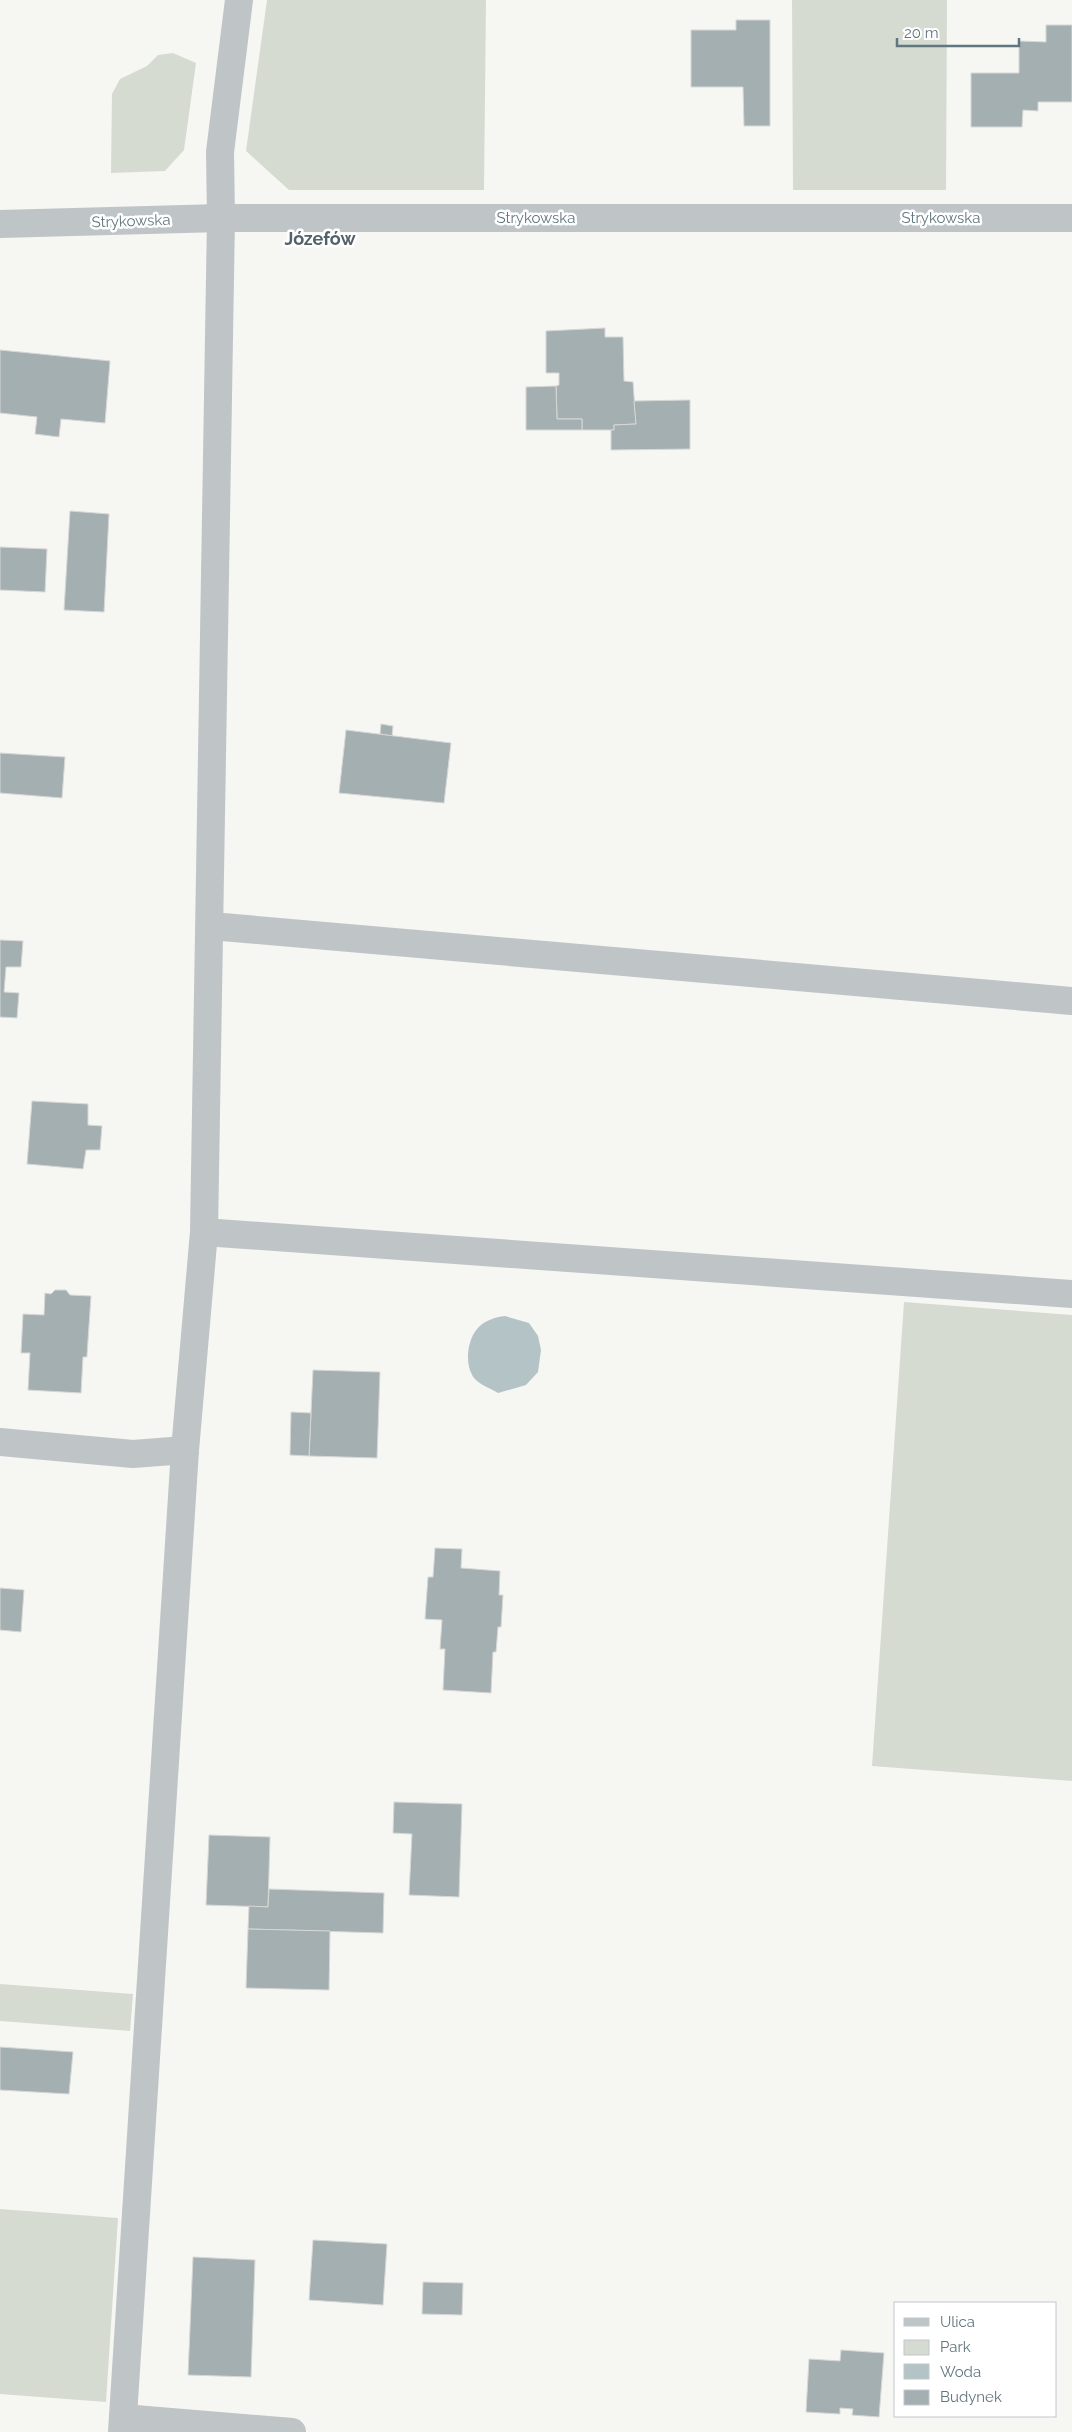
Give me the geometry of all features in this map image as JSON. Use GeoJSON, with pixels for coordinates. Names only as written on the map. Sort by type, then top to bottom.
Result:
{"type":"FeatureCollection","features":[{"type":"Feature","properties":{"kind":"street"},"geometry":{"type":"LineString","coordinates":[[239,0],[220,152],[221,218],[204,1232],[185,1450],[122,2425],[292,2432]]}},
{"type":"Feature","properties":{"kind":"street","name":"Strykowska"},"geometry":{"type":"LineString","coordinates":[[0,224],[221,218],[1072,218]]}},
{"type":"Feature","properties":{"kind":"street"},"geometry":{"type":"LineString","coordinates":[[210,926],[1072,1001]]}},
{"type":"Feature","properties":{"kind":"street"},"geometry":{"type":"LineString","coordinates":[[204,1232],[1072,1294]]}},
{"type":"Feature","properties":{"kind":"street"},"geometry":{"type":"LineString","coordinates":[[0,1442],[133,1454],[185,1450]]}},
{"type":"Feature","properties":{"kind":"green space"},"geometry":{"type":"Polygon","coordinates":[[[267,0],[486,0],[484,190],[289,190],[246,151],[267,0]]]}},
{"type":"Feature","properties":{"kind":"green space"},"geometry":{"type":"Polygon","coordinates":[[[792,0],[947,0],[946,190],[793,190],[792,0]]]}},
{"type":"Feature","properties":{"kind":"green space"},"geometry":{"type":"Polygon","coordinates":[[[173,53],[196,63],[184,150],[165,171],[111,173],[112,94],[120,79],[147,66],[158,55],[173,53]]]}},
{"type":"Feature","properties":{"kind":"green space"},"geometry":{"type":"Polygon","coordinates":[[[904,1302],[1072,1315],[1072,1781],[872,1766],[904,1302]]]}},
{"type":"Feature","properties":{"kind":"green space"},"geometry":{"type":"Polygon","coordinates":[[[0,1984],[133,1994],[130,2031],[0,2021],[0,1984]]]}},
{"type":"Feature","properties":{"kind":"green space"},"geometry":{"type":"Polygon","coordinates":[[[0,2209],[118,2218],[106,2402],[0,2394],[0,2209]]]}},
{"type":"Feature","properties":{"kind":"water"},"geometry":{"type":"Polygon","coordinates":[[[505,1316],[529,1323],[538,1336],[541,1350],[538,1372],[526,1385],[498,1393],[477,1381],[470,1370],[468,1356],[473,1335],[480,1326],[489,1320],[505,1316]]]}},
{"type":"Feature","properties":{"kind":"building"},"geometry":{"type":"Polygon","coordinates":[[[736,20],[770,20],[770,126],[744,126],[743,87],[691,87],[691,30],[736,30],[736,20]]]}},
{"type":"Feature","properties":{"kind":"building"},"geometry":{"type":"Polygon","coordinates":[[[1046,25],[1072,25],[1072,102],[1038,102],[1038,111],[1023,110],[1022,127],[971,127],[971,73],[1019,73],[1019,41],[1046,42],[1046,25]]]}},
{"type":"Feature","properties":{"kind":"building"},"geometry":{"type":"Polygon","coordinates":[[[605,328],[605,337],[623,337],[624,381],[633,382],[636,424],[614,425],[614,430],[582,430],[582,419],[557,419],[556,386],[559,385],[559,373],[546,373],[546,331],[605,328]]]}},
{"type":"Feature","properties":{"kind":"building"},"geometry":{"type":"Polygon","coordinates":[[[0,350],[110,361],[105,423],[61,419],[59,437],[35,434],[37,417],[0,413],[0,350]]]}},
{"type":"Feature","properties":{"kind":"building"},"geometry":{"type":"Polygon","coordinates":[[[556,386],[557,419],[582,419],[582,430],[526,430],[526,387],[556,386]]]}},
{"type":"Feature","properties":{"kind":"building"},"geometry":{"type":"Polygon","coordinates":[[[690,400],[690,449],[611,450],[611,430],[614,430],[614,425],[636,424],[634,401],[690,400]]]}},
{"type":"Feature","properties":{"kind":"building"},"geometry":{"type":"Polygon","coordinates":[[[70,511],[109,514],[104,612],[64,610],[70,511]]]}},
{"type":"Feature","properties":{"kind":"building"},"geometry":{"type":"Polygon","coordinates":[[[0,547],[47,549],[45,592],[0,590],[0,547]]]}},
{"type":"Feature","properties":{"kind":"building"},"geometry":{"type":"Polygon","coordinates":[[[381,724],[393,726],[392,736],[380,734],[381,724]]]}},
{"type":"Feature","properties":{"kind":"building"},"geometry":{"type":"Polygon","coordinates":[[[346,730],[451,743],[444,803],[339,793],[346,730]]]}},
{"type":"Feature","properties":{"kind":"building"},"geometry":{"type":"Polygon","coordinates":[[[0,753],[65,757],[62,798],[0,793],[0,753]]]}},
{"type":"Feature","properties":{"kind":"building"},"geometry":{"type":"Polygon","coordinates":[[[0,940],[23,941],[21,967],[6,967],[4,992],[19,993],[17,1018],[0,1017],[0,940]]]}},
{"type":"Feature","properties":{"kind":"building"},"geometry":{"type":"Polygon","coordinates":[[[32,1101],[88,1104],[88,1125],[102,1126],[100,1150],[86,1150],[83,1169],[27,1164],[32,1101]]]}},
{"type":"Feature","properties":{"kind":"building"},"geometry":{"type":"Polygon","coordinates":[[[55,1290],[66,1290],[70,1295],[91,1296],[87,1357],[83,1357],[81,1393],[28,1390],[30,1353],[21,1353],[23,1314],[44,1315],[45,1293],[51,1294],[55,1290]]]}},
{"type":"Feature","properties":{"kind":"building"},"geometry":{"type":"Polygon","coordinates":[[[313,1370],[380,1372],[377,1458],[309,1456],[313,1370]]]}},
{"type":"Feature","properties":{"kind":"building"},"geometry":{"type":"Polygon","coordinates":[[[291,1412],[311,1413],[309,1456],[290,1455],[291,1412]]]}},
{"type":"Feature","properties":{"kind":"building"},"geometry":{"type":"Polygon","coordinates":[[[435,1548],[462,1549],[461,1568],[500,1571],[499,1595],[503,1595],[501,1627],[498,1627],[496,1652],[493,1652],[491,1693],[443,1690],[445,1649],[440,1649],[442,1620],[425,1619],[428,1577],[433,1577],[435,1548]]]}},
{"type":"Feature","properties":{"kind":"building"},"geometry":{"type":"Polygon","coordinates":[[[0,1588],[24,1590],[21,1632],[0,1630],[0,1588]]]}},
{"type":"Feature","properties":{"kind":"building"},"geometry":{"type":"Polygon","coordinates":[[[394,1802],[462,1804],[459,1897],[409,1895],[412,1834],[393,1833],[394,1802]]]}},
{"type":"Feature","properties":{"kind":"building"},"geometry":{"type":"Polygon","coordinates":[[[209,1835],[270,1837],[268,1907],[206,1905],[209,1835]]]}},
{"type":"Feature","properties":{"kind":"building"},"geometry":{"type":"Polygon","coordinates":[[[269,1889],[384,1893],[383,1933],[248,1929],[249,1906],[268,1907],[269,1889]]]}},
{"type":"Feature","properties":{"kind":"building"},"geometry":{"type":"Polygon","coordinates":[[[248,1929],[330,1931],[329,1990],[246,1988],[248,1929]]]}},
{"type":"Feature","properties":{"kind":"building"},"geometry":{"type":"Polygon","coordinates":[[[0,2047],[73,2052],[69,2094],[0,2090],[0,2047]]]}},
{"type":"Feature","properties":{"kind":"building"},"geometry":{"type":"Polygon","coordinates":[[[313,2240],[387,2244],[383,2305],[309,2300],[313,2240]]]}},
{"type":"Feature","properties":{"kind":"building"},"geometry":{"type":"Polygon","coordinates":[[[193,2257],[255,2260],[251,2377],[188,2375],[193,2257]]]}},
{"type":"Feature","properties":{"kind":"building"},"geometry":{"type":"Polygon","coordinates":[[[423,2282],[463,2283],[462,2315],[422,2314],[423,2282]]]}},
{"type":"Feature","properties":{"kind":"building"},"geometry":{"type":"Polygon","coordinates":[[[841,2350],[884,2353],[879,2417],[852,2415],[853,2409],[840,2408],[840,2414],[806,2412],[809,2359],[840,2361],[841,2350]]]}},
{"type":"Feature","properties":{"kind":"district","name":"Józefów"},"geometry":{"type":"Point","coordinates":[320,239]}}]}
